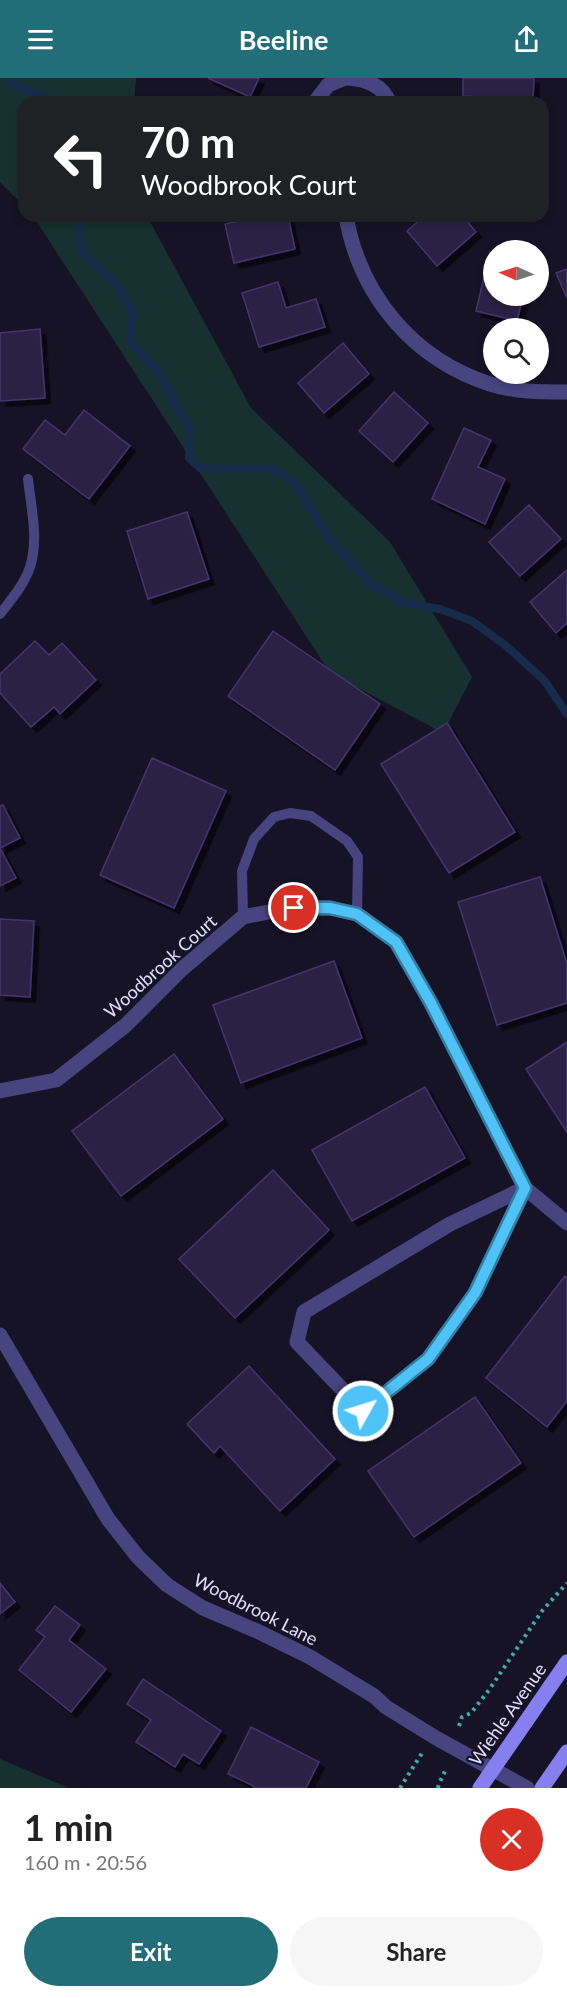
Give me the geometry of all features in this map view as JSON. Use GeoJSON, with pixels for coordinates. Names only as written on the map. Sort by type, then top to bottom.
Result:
{"type":"FeatureCollection","features":[{"type":"Feature","properties":{"kind":"main road","name":"Wiehle Avenue"},"geometry":{"type":"LineString","coordinates":[[480,1788],[567,1662]]}},
{"type":"Feature","properties":{"kind":"main road"},"geometry":{"type":"LineString","coordinates":[[542,1788],[567,1752]]}},
{"type":"Feature","properties":{"kind":"street"},"geometry":{"type":"LineString","coordinates":[[320,96],[328,85],[346,78],[362,78],[377,86],[384,96]]}},
{"type":"Feature","properties":{"kind":"street"},"geometry":{"type":"LineString","coordinates":[[348,222],[361,271],[378,301],[398,327],[424,351],[455,370],[492,385],[528,392],[567,392]]}},
{"type":"Feature","properties":{"kind":"street","name":"Woodbrook Court"},"geometry":{"type":"LineString","coordinates":[[0,1091],[56,1080],[126,1025],[182,969],[243,918],[294,908],[330,908],[357,914],[396,942],[431,1003],[525,1188],[567,1223]]}},
{"type":"Feature","properties":{"kind":"street"},"geometry":{"type":"LineString","coordinates":[[525,1188],[475,1293],[428,1359],[363,1411],[297,1342],[304,1312],[450,1224],[525,1188]]}},
{"type":"Feature","properties":{"kind":"street","name":"Woodbrook Lane"},"geometry":{"type":"LineString","coordinates":[[0,1335],[108,1519],[138,1557],[167,1585],[203,1608],[310,1657],[451,1746],[527,1788]]}},
{"type":"Feature","properties":{"kind":"lane"},"geometry":{"type":"LineString","coordinates":[[567,392],[567,398]]}},
{"type":"Feature","properties":{"kind":"lane"},"geometry":{"type":"LineString","coordinates":[[0,614],[17,593],[30,567],[34,525],[28,479]]}},
{"type":"Feature","properties":{"kind":"lane"},"geometry":{"type":"LineString","coordinates":[[243,918],[242,871],[254,839],[274,818],[290,813],[311,816],[347,841],[358,857],[357,914]]}},
{"type":"Feature","properties":{"kind":"path"},"geometry":{"type":"LineString","coordinates":[[400,1788],[423,1752],[451,1746],[462,1717],[471,1713],[542,1611],[567,1583]]}},
{"type":"Feature","properties":{"kind":"green space"},"geometry":{"type":"Polygon","coordinates":[[[0,78],[136,78],[134,96],[18,96],[18,200],[0,182],[0,78]]]}},
{"type":"Feature","properties":{"kind":"green space"},"geometry":{"type":"Polygon","coordinates":[[[37,222],[150,222],[251,408],[390,542],[472,677],[443,733],[330,673],[37,222]]]}},
{"type":"Feature","properties":{"kind":"green space"},"geometry":{"type":"Polygon","coordinates":[[[0,1759],[69,1788],[0,1788],[0,1759]]]}},
{"type":"Feature","properties":{"kind":"building"},"geometry":{"type":"Polygon","coordinates":[[[208,78],[259,78],[250,96],[208,78]]]}},
{"type":"Feature","properties":{"kind":"building"},"geometry":{"type":"Polygon","coordinates":[[[463,78],[534,78],[533,96],[463,96],[463,78]]]}},
{"type":"Feature","properties":{"kind":"building"},"geometry":{"type":"Polygon","coordinates":[[[289,222],[295,249],[234,263],[225,224],[289,222]]]}},
{"type":"Feature","properties":{"kind":"building"},"geometry":{"type":"Polygon","coordinates":[[[417,222],[468,222],[476,232],[437,266],[407,231],[417,222]]]}},
{"type":"Feature","properties":{"kind":"building"},"geometry":{"type":"Polygon","coordinates":[[[567,269],[567,298],[556,273],[567,269]]]}},
{"type":"Feature","properties":{"kind":"building"},"geometry":{"type":"Polygon","coordinates":[[[278,282],[286,308],[316,299],[325,327],[259,347],[242,293],[278,282]]]}},
{"type":"Feature","properties":{"kind":"building"},"geometry":{"type":"Polygon","coordinates":[[[483,282],[483,306],[521,306],[518,318],[505,318],[476,311],[483,282]]]}},
{"type":"Feature","properties":{"kind":"building"},"geometry":{"type":"Polygon","coordinates":[[[40,329],[45,398],[0,401],[0,333],[40,329]]]}},
{"type":"Feature","properties":{"kind":"building"},"geometry":{"type":"Polygon","coordinates":[[[343,343],[369,374],[324,413],[298,383],[343,343]]]}},
{"type":"Feature","properties":{"kind":"building"},"geometry":{"type":"Polygon","coordinates":[[[394,392],[428,423],[393,462],[359,431],[394,392]]]}},
{"type":"Feature","properties":{"kind":"building"},"geometry":{"type":"Polygon","coordinates":[[[84,410],[130,446],[89,499],[23,449],[45,420],[65,435],[84,410]]]}},
{"type":"Feature","properties":{"kind":"building"},"geometry":{"type":"Polygon","coordinates":[[[464,428],[491,440],[478,467],[505,479],[485,524],[432,499],[464,428]]]}},
{"type":"Feature","properties":{"kind":"building"},"geometry":{"type":"Polygon","coordinates":[[[529,505],[561,539],[520,576],[489,542],[529,505]]]}},
{"type":"Feature","properties":{"kind":"building"},"geometry":{"type":"Polygon","coordinates":[[[187,512],[209,579],[148,599],[127,531],[187,512]]]}},
{"type":"Feature","properties":{"kind":"building"},"geometry":{"type":"Polygon","coordinates":[[[567,570],[567,623],[556,633],[530,602],[567,570]]]}},
{"type":"Feature","properties":{"kind":"building"},"geometry":{"type":"Polygon","coordinates":[[[273,631],[380,704],[335,770],[228,696],[273,631]]]}},
{"type":"Feature","properties":{"kind":"building"},"geometry":{"type":"Polygon","coordinates":[[[35,641],[49,655],[62,643],[96,680],[60,714],[54,707],[31,727],[0,693],[0,674],[35,641]]]}},
{"type":"Feature","properties":{"kind":"building"},"geometry":{"type":"Polygon","coordinates":[[[447,723],[515,832],[449,873],[381,764],[447,723]]]}},
{"type":"Feature","properties":{"kind":"building"},"geometry":{"type":"Polygon","coordinates":[[[152,758],[226,791],[174,908],[100,875],[152,758]]]}},
{"type":"Feature","properties":{"kind":"building"},"geometry":{"type":"Polygon","coordinates":[[[3,805],[20,838],[0,848],[0,806],[3,805]]]}},
{"type":"Feature","properties":{"kind":"building"},"geometry":{"type":"Polygon","coordinates":[[[0,848],[16,878],[0,886],[0,848]]]}},
{"type":"Feature","properties":{"kind":"building"},"geometry":{"type":"Polygon","coordinates":[[[540,877],[567,964],[567,1003],[497,1025],[458,902],[540,877]]]}},
{"type":"Feature","properties":{"kind":"building"},"geometry":{"type":"Polygon","coordinates":[[[0,919],[34,921],[30,997],[0,995],[0,919]]]}},
{"type":"Feature","properties":{"kind":"building"},"geometry":{"type":"Polygon","coordinates":[[[334,961],[362,1038],[241,1083],[213,1005],[334,961]]]}},
{"type":"Feature","properties":{"kind":"building"},"geometry":{"type":"Polygon","coordinates":[[[567,1042],[567,1132],[526,1069],[567,1042]]]}},
{"type":"Feature","properties":{"kind":"building"},"geometry":{"type":"Polygon","coordinates":[[[174,1054],[223,1119],[121,1196],[72,1131],[174,1054]]]}},
{"type":"Feature","properties":{"kind":"building"},"geometry":{"type":"Polygon","coordinates":[[[425,1087],[465,1158],[352,1221],[312,1150],[425,1087]]]}},
{"type":"Feature","properties":{"kind":"building"},"geometry":{"type":"Polygon","coordinates":[[[273,1170],[329,1230],[235,1318],[179,1259],[273,1170]]]}},
{"type":"Feature","properties":{"kind":"building"},"geometry":{"type":"Polygon","coordinates":[[[565,1276],[567,1278],[567,1401],[547,1427],[486,1378],[565,1276]]]}},
{"type":"Feature","properties":{"kind":"building"},"geometry":{"type":"Polygon","coordinates":[[[249,1366],[335,1459],[280,1511],[220,1446],[214,1453],[187,1424],[249,1366]]]}},
{"type":"Feature","properties":{"kind":"building"},"geometry":{"type":"Polygon","coordinates":[[[475,1397],[521,1463],[414,1537],[368,1471],[475,1397]]]}},
{"type":"Feature","properties":{"kind":"building"},"geometry":{"type":"Polygon","coordinates":[[[0,1583],[15,1602],[0,1614],[0,1583]]]}},
{"type":"Feature","properties":{"kind":"building"},"geometry":{"type":"Polygon","coordinates":[[[55,1606],[80,1625],[69,1640],[106,1669],[71,1712],[19,1670],[45,1637],[36,1630],[55,1606]]]}},
{"type":"Feature","properties":{"kind":"building"},"geometry":{"type":"Polygon","coordinates":[[[143,1679],[221,1731],[199,1764],[183,1754],[175,1767],[136,1742],[151,1720],[127,1704],[143,1679]]]}},
{"type":"Feature","properties":{"kind":"building"},"geometry":{"type":"Polygon","coordinates":[[[251,1727],[319,1762],[306,1788],[253,1788],[254,1786],[228,1774],[251,1727]]]}},
{"type":"Feature","properties":{"kind":"waterway"},"geometry":{"type":"LineString","coordinates":[[9,83],[42,96]]}},
{"type":"Feature","properties":{"kind":"waterway"},"geometry":{"type":"LineString","coordinates":[[78,222],[83,254],[117,285],[133,313],[130,341],[159,373],[190,430],[189,458],[200,468],[273,469],[295,483],[330,540],[372,585],[405,603],[440,609],[472,621],[505,645],[544,680],[567,714]]}},
{"type":"Feature","properties":{"kind":"route"},"geometry":{"type":"LineString","coordinates":[[294,908],[330,908],[357,914],[396,942],[431,1003],[525,1188],[475,1293],[428,1359],[363,1411]]}}]}
